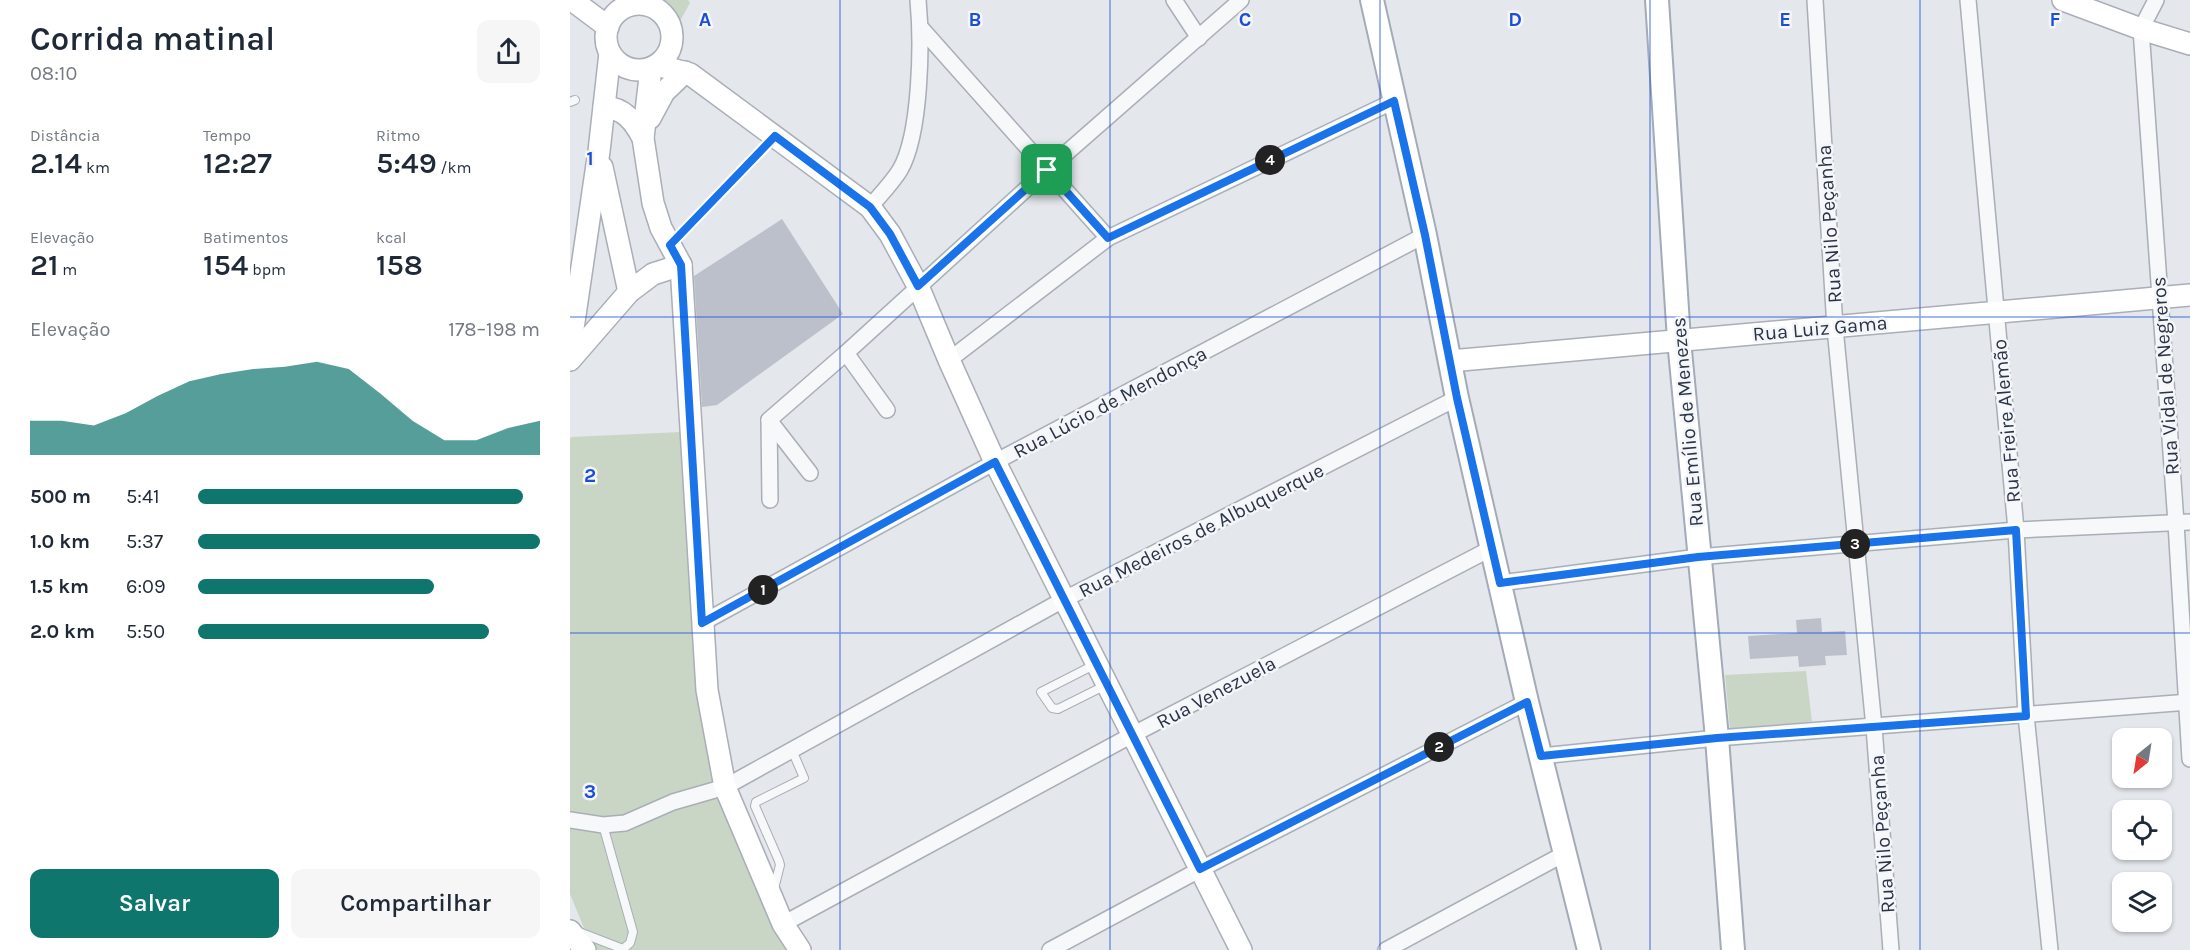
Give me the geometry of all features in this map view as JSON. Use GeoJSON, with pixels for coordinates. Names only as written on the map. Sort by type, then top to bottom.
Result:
{"type":"FeatureCollection","features":[{"type":"Feature","properties":{"kind":"main road"},"geometry":{"type":"LineString","coordinates":[[1372,0],[1425,235],[1457,398],[1527,702],[1589,950]]}},
{"type":"Feature","properties":{"kind":"main road","name":"Rua Emílio de Menezes"},"geometry":{"type":"LineString","coordinates":[[1657,0],[1679,340],[1717,738],[1733,950]]}},
{"type":"Feature","properties":{"kind":"street"},"geometry":{"type":"LineString","coordinates":[[572,0],[615,13],[650,4],[668,22],[672,36],[671,43],[666,56],[654,66],[638,70],[625,67],[610,53]]}},
{"type":"Feature","properties":{"kind":"street"},"geometry":{"type":"LineString","coordinates":[[590,0],[604,5],[615,13]]}},
{"type":"Feature","properties":{"kind":"street"},"geometry":{"type":"LineString","coordinates":[[870,207],[900,170],[914,130],[921,28],[918,0]]}},
{"type":"Feature","properties":{"kind":"street"},"geometry":{"type":"LineString","coordinates":[[1174,0],[1199,38]]}},
{"type":"Feature","properties":{"kind":"street"},"geometry":{"type":"LineString","coordinates":[[770,500],[769,420],[1047,170],[1241,0]]}},
{"type":"Feature","properties":{"kind":"street","name":"Rua Nilo Peçanha"},"geometry":{"type":"LineString","coordinates":[[1815,0],[1835,328],[1874,727],[1891,950]]}},
{"type":"Feature","properties":{"kind":"street","name":"Rua Freire Alemão"},"geometry":{"type":"LineString","coordinates":[[1968,0],[2016,530],[2026,716],[2050,950]]}},
{"type":"Feature","properties":{"kind":"street"},"geometry":{"type":"LineString","coordinates":[[2063,0],[2190,44]]}},
{"type":"Feature","properties":{"kind":"street"},"geometry":{"type":"LineString","coordinates":[[2141,28],[2156,0]]}},
{"type":"Feature","properties":{"kind":"street"},"geometry":{"type":"LineString","coordinates":[[570,349],[599,152],[610,53],[606,40],[615,13]]}},
{"type":"Feature","properties":{"kind":"street"},"geometry":{"type":"LineString","coordinates":[[921,28],[1108,238]]}},
{"type":"Feature","properties":{"kind":"street","name":"Rua Vidal de Negreros"},"geometry":{"type":"LineString","coordinates":[[2141,28],[2159,297],[2183,523],[2190,759]]}},
{"type":"Feature","properties":{"kind":"street"},"geometry":{"type":"LineString","coordinates":[[671,43],[687,73]]}},
{"type":"Feature","properties":{"kind":"street"},"geometry":{"type":"LineString","coordinates":[[654,66],[687,73],[870,207],[890,234],[918,286],[995,462],[1241,950]]}},
{"type":"Feature","properties":{"kind":"street"},"geometry":{"type":"LineString","coordinates":[[654,66],[644,134],[653,203],[661,228],[681,265],[707,690],[725,787],[783,924],[800,950]]}},
{"type":"Feature","properties":{"kind":"street"},"geometry":{"type":"LineString","coordinates":[[644,134],[664,92],[687,73]]}},
{"type":"Feature","properties":{"kind":"street"},"geometry":{"type":"LineString","coordinates":[[949,360],[1108,238],[1394,101]]}},
{"type":"Feature","properties":{"kind":"street"},"geometry":{"type":"LineString","coordinates":[[604,107],[614,107],[626,114],[644,134]]}},
{"type":"Feature","properties":{"kind":"street"},"geometry":{"type":"LineString","coordinates":[[599,152],[629,292]]}},
{"type":"Feature","properties":{"kind":"street","name":"Rua Lúcio de Mendonça"},"geometry":{"type":"LineString","coordinates":[[702,623],[995,462],[1425,235]]}},
{"type":"Feature","properties":{"kind":"street"},"geometry":{"type":"LineString","coordinates":[[570,360],[629,292],[653,274],[681,265]]}},
{"type":"Feature","properties":{"kind":"street","name":"Rua Luiz Gama"},"geometry":{"type":"LineString","coordinates":[[1450,361],[2190,295]]}},
{"type":"Feature","properties":{"kind":"street"},"geometry":{"type":"LineString","coordinates":[[846,353],[887,410]]}},
{"type":"Feature","properties":{"kind":"street","name":"Rua Medeiros de Albuquerque"},"geometry":{"type":"LineString","coordinates":[[570,820],[603,825],[625,823],[673,801],[725,787],[1064,600],[1457,398]]}},
{"type":"Feature","properties":{"kind":"street"},"geometry":{"type":"LineString","coordinates":[[769,420],[810,473]]}},
{"type":"Feature","properties":{"kind":"street"},"geometry":{"type":"LineString","coordinates":[[1500,583],[1698,557],[2016,530],[2183,523]]}},
{"type":"Feature","properties":{"kind":"street","name":"Rua Venezuela"},"geometry":{"type":"LineString","coordinates":[[783,924],[1132,735],[1492,548]]}},
{"type":"Feature","properties":{"kind":"street"},"geometry":{"type":"LineString","coordinates":[[1050,950],[1200,869],[1527,702]]}},
{"type":"Feature","properties":{"kind":"street"},"geometry":{"type":"LineString","coordinates":[[1541,756],[1717,738],[2188,702]]}},
{"type":"Feature","properties":{"kind":"street"},"geometry":{"type":"LineString","coordinates":[[1386,950],[1564,854]]}},
{"type":"Feature","properties":{"kind":"street"},"geometry":{"type":"LineString","coordinates":[[570,930],[585,950]]}},
{"type":"Feature","properties":{"kind":"lane"},"geometry":{"type":"LineString","coordinates":[[670,245],[775,136]]}},
{"type":"Feature","properties":{"kind":"lane"},"geometry":{"type":"LineString","coordinates":[[1096,664],[1041,692],[1052,708],[1058,709],[1106,685]]}},
{"type":"Feature","properties":{"kind":"lane"},"geometry":{"type":"LineString","coordinates":[[772,897],[780,866],[754,806],[756,802],[804,778],[792,750]]}},
{"type":"Feature","properties":{"kind":"lane"},"geometry":{"type":"LineString","coordinates":[[570,930],[623,949],[630,943],[633,932],[603,825]]}},
{"type":"Feature","properties":{"kind":"green space"},"geometry":{"type":"Polygon","coordinates":[[[663,0],[688,0],[690,3],[680,21],[663,0]]]}},
{"type":"Feature","properties":{"kind":"green space"},"geometry":{"type":"Polygon","coordinates":[[[681,432],[718,785],[797,950],[593,950],[570,894],[570,439],[571,437],[681,432]]]}},
{"type":"Feature","properties":{"kind":"green space"},"geometry":{"type":"Polygon","coordinates":[[[1806,671],[1812,722],[1730,729],[1725,675],[1806,671]]]}},
{"type":"Feature","properties":{"kind":"building"},"geometry":{"type":"Polygon","coordinates":[[[782,219],[843,314],[717,405],[702,407],[694,276],[782,219]]]}},
{"type":"Feature","properties":{"kind":"building"},"geometry":{"type":"Polygon","coordinates":[[[1821,618],[1822,632],[1845,631],[1847,655],[1825,656],[1826,665],[1799,667],[1798,656],[1750,659],[1748,636],[1797,633],[1796,620],[1821,618]]]}},
{"type":"Feature","properties":{"kind":"route"},"geometry":{"type":"LineString","coordinates":[[1394,101],[1425,235],[1457,398],[1500,583],[1698,557],[2016,530],[2026,716],[1717,738],[1541,756],[1527,702],[1200,869],[995,462],[702,623],[681,265],[670,245],[775,136],[870,207],[890,234],[918,286],[1047,170],[1108,238],[1394,101]]}}]}
